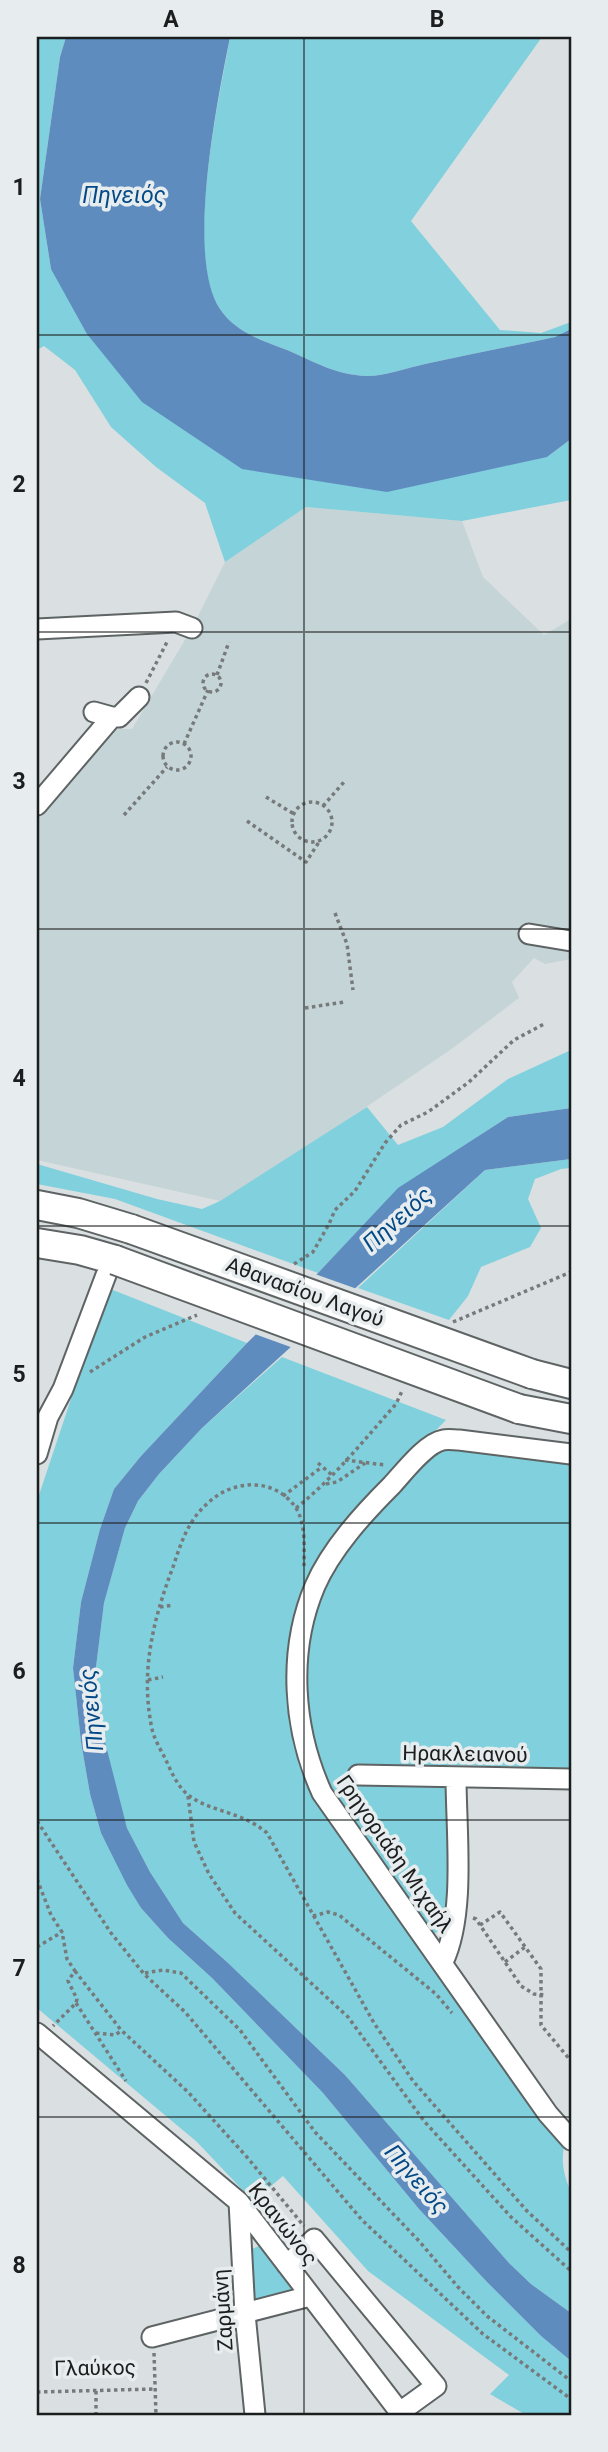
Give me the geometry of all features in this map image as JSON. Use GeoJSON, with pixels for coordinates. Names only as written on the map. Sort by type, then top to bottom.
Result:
{"type":"FeatureCollection","features":[{"type":"Feature","properties":{"kind":"highway","name":"Αθανασίου Λαγού"},"geometry":{"type":"LineString","coordinates":[[37,1205],[78,1213],[131,1229],[532,1374],[571,1384]]}},
{"type":"Feature","properties":{"kind":"highway","name":"Αθανασίου Λαγού"},"geometry":{"type":"LineString","coordinates":[[37,1243],[80,1250],[111,1267],[519,1409],[571,1419]]}},
{"type":"Feature","properties":{"kind":"street"},"geometry":{"type":"LineString","coordinates":[[37,629],[184,625]]}},
{"type":"Feature","properties":{"kind":"street"},"geometry":{"type":"LineString","coordinates":[[37,805],[103,715],[118,717],[139,697]]}},
{"type":"Feature","properties":{"kind":"street"},"geometry":{"type":"LineString","coordinates":[[529,934],[571,941]]}},
{"type":"Feature","properties":{"kind":"street"},"geometry":{"type":"LineString","coordinates":[[37,1454],[48,1417],[111,1267]]}},
{"type":"Feature","properties":{"kind":"street","name":"Γρηγοριάδη Μιχαήλ"},"geometry":{"type":"LineString","coordinates":[[571,1454],[443,1440],[431,1445],[343,1540],[316,1585],[303,1622],[297,1680],[299,1716],[310,1766],[322,1793],[540,2103],[571,2140]]}},
{"type":"Feature","properties":{"kind":"street","name":"Ηρακλειανού"},"geometry":{"type":"LineString","coordinates":[[358,1775],[571,1779]]}},
{"type":"Feature","properties":{"kind":"street"},"geometry":{"type":"LineString","coordinates":[[443,1962],[457,1917],[456,1777]]}},
{"type":"Feature","properties":{"kind":"street","name":"Κρανώνος"},"geometry":{"type":"LineString","coordinates":[[41,2036],[239,2202],[401,2414]]}},
{"type":"Feature","properties":{"kind":"street","name":"Ζαρμάνη"},"geometry":{"type":"LineString","coordinates":[[239,2202],[245,2314],[255,2415]]}},
{"type":"Feature","properties":{"kind":"street"},"geometry":{"type":"LineString","coordinates":[[287,2265],[314,2239],[436,2386],[401,2414]]}},
{"type":"Feature","properties":{"kind":"street","name":"Γλαύκος"},"geometry":{"type":"LineString","coordinates":[[153,2346],[310,2295]]}},
{"type":"Feature","properties":{"kind":"path"},"geometry":{"type":"LineString","coordinates":[[139,697],[184,625]]}},
{"type":"Feature","properties":{"kind":"path"},"geometry":{"type":"LineString","coordinates":[[217,675],[229,642]]}},
{"type":"Feature","properties":{"kind":"path"},"geometry":{"type":"LineString","coordinates":[[208,690],[204,685],[205,677],[217,675]]}},
{"type":"Feature","properties":{"kind":"path"},"geometry":{"type":"LineString","coordinates":[[208,690],[220,687],[220,678],[217,675]]}},
{"type":"Feature","properties":{"kind":"path"},"geometry":{"type":"LineString","coordinates":[[184,744],[208,690]]}},
{"type":"Feature","properties":{"kind":"path"},"geometry":{"type":"LineString","coordinates":[[171,743],[184,744],[191,754],[187,766],[176,771],[167,767],[163,760],[166,747],[171,743]]}},
{"type":"Feature","properties":{"kind":"path"},"geometry":{"type":"LineString","coordinates":[[124,815],[167,767]]}},
{"type":"Feature","properties":{"kind":"path"},"geometry":{"type":"LineString","coordinates":[[323,806],[344,782]]}},
{"type":"Feature","properties":{"kind":"path"},"geometry":{"type":"LineString","coordinates":[[266,797],[294,814]]}},
{"type":"Feature","properties":{"kind":"path"},"geometry":{"type":"LineString","coordinates":[[247,821],[306,862],[332,824],[331,817],[318,803],[304,803],[294,814],[292,826],[300,838],[313,842],[320,840]]}},
{"type":"Feature","properties":{"kind":"path"},"geometry":{"type":"LineString","coordinates":[[335,913],[347,944],[353,990]]}},
{"type":"Feature","properties":{"kind":"path"},"geometry":{"type":"LineString","coordinates":[[305,1008],[344,1002]]}},
{"type":"Feature","properties":{"kind":"path"},"geometry":{"type":"LineString","coordinates":[[289,1267],[313,1252],[335,1210],[355,1191],[385,1143],[401,1125],[428,1112],[469,1082],[514,1040],[544,1024]]}},
{"type":"Feature","properties":{"kind":"path"},"geometry":{"type":"LineString","coordinates":[[62,1389],[145,1337],[207,1310]]}},
{"type":"Feature","properties":{"kind":"path"},"geometry":{"type":"LineString","coordinates":[[345,1460],[367,1462],[404,1472]]}},
{"type":"Feature","properties":{"kind":"path"},"geometry":{"type":"LineString","coordinates":[[323,1485],[337,1482],[367,1462]]}},
{"type":"Feature","properties":{"kind":"path"},"geometry":{"type":"LineString","coordinates":[[283,1496],[320,1465],[332,1475]]}},
{"type":"Feature","properties":{"kind":"path"},"geometry":{"type":"LineString","coordinates":[[337,1469],[350,1473]]}},
{"type":"Feature","properties":{"kind":"path"},"geometry":{"type":"LineString","coordinates":[[304,1570],[301,1521],[296,1508],[283,1496],[263,1485],[250,1483],[222,1492],[207,1503],[188,1526],[151,1640],[147,1664],[152,1731],[172,1773],[188,1796],[199,1803],[256,1823],[267,1833],[374,2023],[425,2090],[527,2211],[571,2252]]}},
{"type":"Feature","properties":{"kind":"path"},"geometry":{"type":"LineString","coordinates":[[160,1607],[173,1605]]}},
{"type":"Feature","properties":{"kind":"path"},"geometry":{"type":"LineString","coordinates":[[148,1680],[163,1677]]}},
{"type":"Feature","properties":{"kind":"path"},"geometry":{"type":"LineString","coordinates":[[188,1796],[194,1842],[209,1874],[235,1913],[348,2017],[424,2121],[511,2217],[571,2271]]}},
{"type":"Feature","properties":{"kind":"path"},"geometry":{"type":"LineString","coordinates":[[37,1821],[111,1933],[144,1973],[185,2012],[362,2220],[483,2334],[571,2399]]}},
{"type":"Feature","properties":{"kind":"path"},"geometry":{"type":"LineString","coordinates":[[37,1879],[51,1914],[62,1932],[67,1959],[121,2030],[188,2092],[246,2156],[314,2239]]}},
{"type":"Feature","properties":{"kind":"path"},"geometry":{"type":"LineString","coordinates":[[313,1916],[328,1912],[339,1915],[436,1993],[455,2017]]}},
{"type":"Feature","properties":{"kind":"path"},"geometry":{"type":"LineString","coordinates":[[480,1925],[500,1912],[541,1969],[541,2025],[571,2061]]}},
{"type":"Feature","properties":{"kind":"path"},"geometry":{"type":"LineString","coordinates":[[457,1917],[476,1919],[521,1986],[527,1992],[543,1995]]}},
{"type":"Feature","properties":{"kind":"path"},"geometry":{"type":"LineString","coordinates":[[37,1947],[62,1932]]}},
{"type":"Feature","properties":{"kind":"path"},"geometry":{"type":"LineString","coordinates":[[505,1962],[525,1947]]}},
{"type":"Feature","properties":{"kind":"path"},"geometry":{"type":"LineString","coordinates":[[75,1970],[68,1981],[75,1994],[76,2003],[130,2087]]}},
{"type":"Feature","properties":{"kind":"path"},"geometry":{"type":"LineString","coordinates":[[144,1973],[163,1970],[181,1973],[240,2030],[316,2132],[419,2241],[458,2287],[487,2316],[571,2381]]}},
{"type":"Feature","properties":{"kind":"path"},"geometry":{"type":"LineString","coordinates":[[41,2036],[76,2003]]}},
{"type":"Feature","properties":{"kind":"path"},"geometry":{"type":"LineString","coordinates":[[96,2033],[115,2035],[121,2030]]}},
{"type":"Feature","properties":{"kind":"path","name":"Γλαύκος"},"geometry":{"type":"LineString","coordinates":[[153,2346],[156,2415]]}},
{"type":"Feature","properties":{"kind":"path","name":"Γλαύκος"},"geometry":{"type":"LineString","coordinates":[[37,2392],[155,2389]]}},
{"type":"Feature","properties":{"kind":"path"},"geometry":{"type":"LineString","coordinates":[[96,2390],[96,2415]]}},
{"type":"Feature","properties":{"kind":"shaded area"},"geometry":{"type":"Polygon","coordinates":[[[37,37],[66,37],[60,57],[40,199],[51,269],[547,457],[571,439],[571,500],[462,521],[306,507],[225,562],[205,503],[156,467],[111,427],[75,370],[44,346],[37,350],[37,37]]]}},
{"type":"Feature","properties":{"kind":"shaded area"},"geometry":{"type":"Polygon","coordinates":[[[230,37],[542,37],[411,221],[500,330],[541,333],[571,322],[571,329],[555,337],[367,376],[326,367],[259,339],[233,324],[220,309],[210,285],[205,253],[204,216],[207,176],[230,37]]]}},
{"type":"Feature","properties":{"kind":"shaded area"},"geometry":{"type":"Polygon","coordinates":[[[306,507],[462,521],[483,577],[544,635],[571,619],[571,959],[545,964],[534,958],[512,982],[519,998],[453,1048],[331,1131],[220,1201],[37,1160],[37,817],[107,729],[132,729],[192,628],[225,562],[306,507]]]}},
{"type":"Feature","properties":{"kind":"shaded area"},"geometry":{"type":"Polygon","coordinates":[[[571,1050],[571,1108],[508,1117],[399,1188],[318,1273],[115,1199],[37,1184],[37,1164],[157,1199],[202,1209],[220,1201],[367,1107],[398,1145],[443,1127],[508,1079],[571,1050]]]}},
{"type":"Feature","properties":{"kind":"shaded area"},"geometry":{"type":"Polygon","coordinates":[[[571,1159],[571,1168],[535,1179],[528,1199],[541,1228],[530,1247],[481,1267],[468,1296],[449,1320],[358,1288],[485,1170],[571,1159]]]}},
{"type":"Feature","properties":{"kind":"shaded area"},"geometry":{"type":"Polygon","coordinates":[[[108,1288],[247,1343],[141,1456],[114,1489],[100,1529],[81,1602],[73,1668],[81,1742],[90,1794],[101,1833],[141,1908],[323,2093],[419,2209],[486,2281],[541,2336],[571,2361],[571,2415],[526,2415],[490,2394],[509,2375],[368,2271],[283,2176],[253,2201],[197,2142],[37,2008],[37,1501],[108,1288]]]}},
{"type":"Feature","properties":{"kind":"shaded area"},"geometry":{"type":"Polygon","coordinates":[[[282,1357],[446,1420],[398,1469],[303,1599],[297,1746],[564,2146],[564,2170],[571,2192],[571,2313],[531,2284],[509,2263],[345,2075],[183,1923],[150,1872],[127,1828],[103,1734],[96,1667],[104,1603],[125,1528],[138,1501],[159,1474],[202,1428],[282,1357]]]}},
{"type":"Feature","properties":{"kind":"shaded area"},"geometry":{"type":"Polygon","coordinates":[[[445,1447],[571,1461],[571,1768],[447,1765],[447,1915],[443,1927],[432,1936],[335,1802],[312,1745],[305,1681],[309,1634],[318,1597],[339,1559],[381,1505],[429,1455],[445,1447]]]}},
{"type":"Feature","properties":{"kind":"shaded area"},"geometry":{"type":"Polygon","coordinates":[[[259,2246],[293,2291],[253,2306],[247,2251],[259,2246]]]}},
{"type":"Feature","properties":{"kind":"water","name":"Πηνειός"},"geometry":{"type":"Polygon","coordinates":[[[66,37],[230,37],[207,176],[205,253],[210,285],[220,309],[233,324],[259,339],[326,367],[367,376],[555,337],[571,329],[571,439],[547,457],[387,492],[242,469],[142,402],[87,334],[51,269],[40,199],[60,57],[66,37]]]}},
{"type":"Feature","properties":{"kind":"water","name":"Πηνειός"},"geometry":{"type":"Polygon","coordinates":[[[571,1108],[571,1159],[485,1170],[202,1428],[159,1474],[138,1501],[125,1528],[104,1603],[96,1667],[103,1734],[127,1828],[150,1872],[183,1923],[345,2075],[509,2263],[531,2284],[571,2313],[571,2361],[541,2336],[486,2281],[419,2209],[323,2093],[141,1908],[101,1833],[90,1794],[81,1742],[73,1668],[81,1602],[100,1529],[114,1489],[141,1456],[398,1188],[508,1117],[571,1108]]]}},
{"type":"Feature","properties":{"kind":"pier"},"geometry":{"type":"Polygon","coordinates":[[[312,1273],[360,1290],[296,1349],[252,1333],[312,1273]]]}}]}
